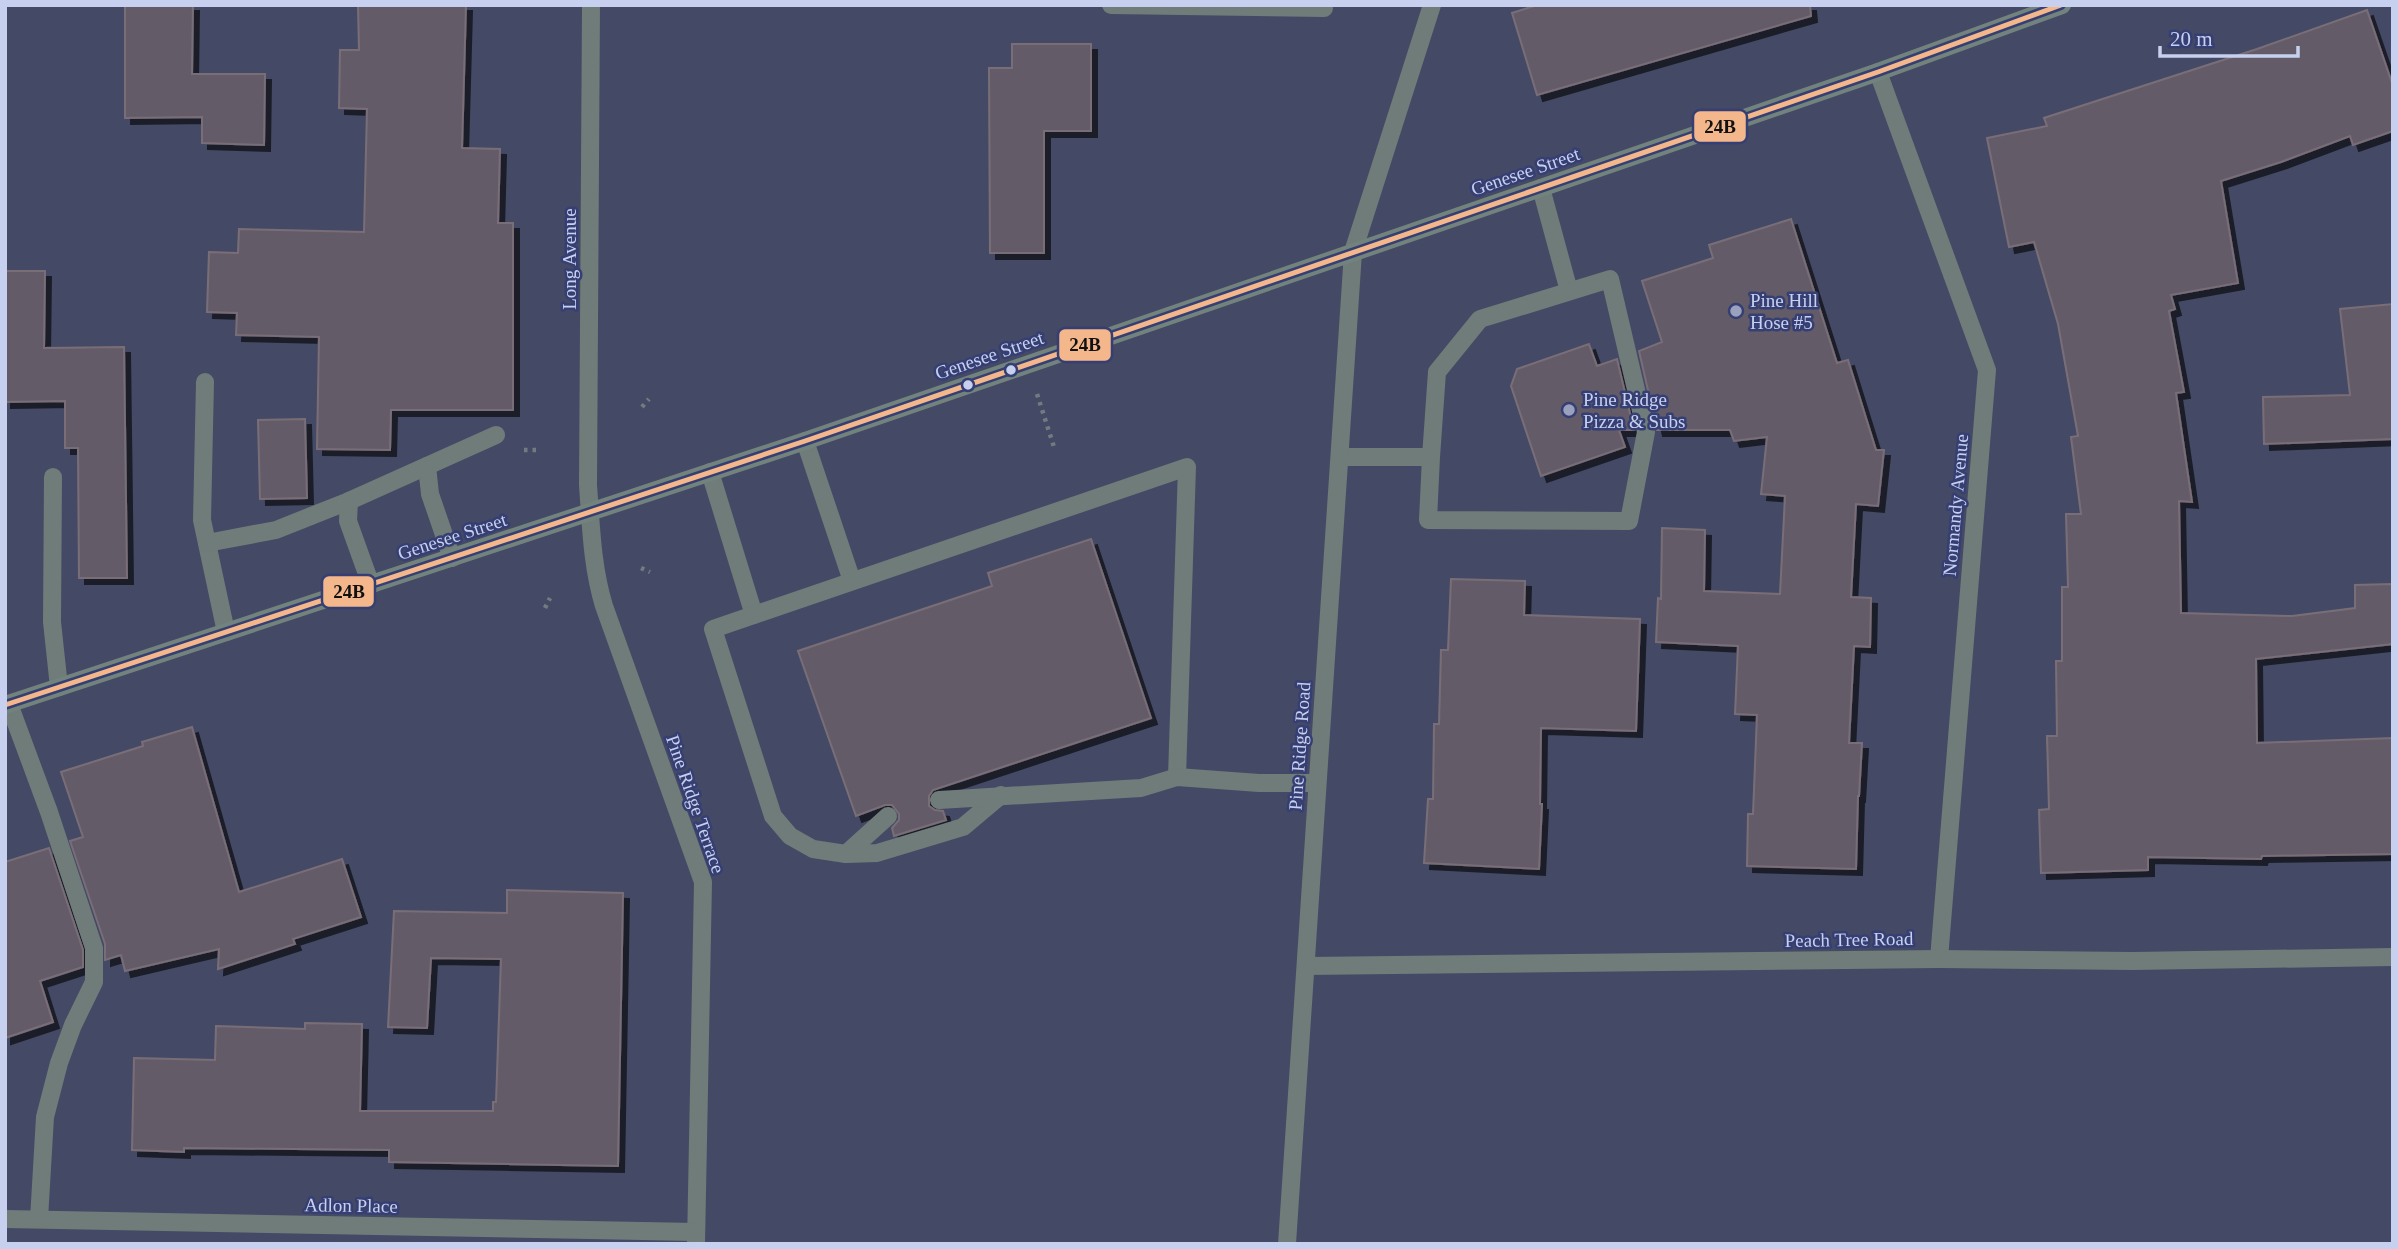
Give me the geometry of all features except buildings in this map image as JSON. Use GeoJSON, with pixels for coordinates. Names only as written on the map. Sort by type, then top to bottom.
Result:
{"type":"FeatureCollection","features":[{"type":"Feature","properties":{"kind":"main road","name":"Genesee Street"},"geometry":{"type":"LineString","coordinates":[[7,705],[805,441],[1878,72],[2062,5]]}},
{"type":"Feature","properties":{"kind":"street","name":"Long Avenue"},"geometry":{"type":"LineString","coordinates":[[590,514],[591,5]]}},
{"type":"Feature","properties":{"kind":"street"},"geometry":{"type":"LineString","coordinates":[[1111,5],[1324,8]]}},
{"type":"Feature","properties":{"kind":"street","name":"Pine Ridge Road"},"geometry":{"type":"LineString","coordinates":[[1287,1244],[1353,252],[1432,5]]}},
{"type":"Feature","properties":{"kind":"street","name":"Normandy Avenue"},"geometry":{"type":"LineString","coordinates":[[1878,72],[1987,370],[1939,959]]}},
{"type":"Feature","properties":{"kind":"street"},"geometry":{"type":"LineString","coordinates":[[1541,188],[1569,291]]}},
{"type":"Feature","properties":{"kind":"street"},"geometry":{"type":"LineString","coordinates":[[1610,279],[1646,432],[1629,521],[1428,520],[1431,457],[1437,372],[1480,320],[1610,279]]}},
{"type":"Feature","properties":{"kind":"street"},"geometry":{"type":"LineString","coordinates":[[205,382],[202,520],[226,632]]}},
{"type":"Feature","properties":{"kind":"street"},"geometry":{"type":"LineString","coordinates":[[207,543],[276,530],[349,501],[496,435]]}},
{"type":"Feature","properties":{"kind":"street"},"geometry":{"type":"LineString","coordinates":[[805,441],[852,582]]}},
{"type":"Feature","properties":{"kind":"street"},"geometry":{"type":"LineString","coordinates":[[1340,457],[1431,457]]}},
{"type":"Feature","properties":{"kind":"street"},"geometry":{"type":"LineString","coordinates":[[427,466],[430,494],[452,558]]}},
{"type":"Feature","properties":{"kind":"street"},"geometry":{"type":"LineString","coordinates":[[1001,795],[963,827],[877,853],[846,854],[813,849],[790,836],[773,817],[713,629],[1187,467],[1177,777]]}},
{"type":"Feature","properties":{"kind":"street"},"geometry":{"type":"LineString","coordinates":[[710,472],[754,615]]}},
{"type":"Feature","properties":{"kind":"street"},"geometry":{"type":"LineString","coordinates":[[53,477],[52,622],[59,687]]}},
{"type":"Feature","properties":{"kind":"street"},"geometry":{"type":"LineString","coordinates":[[349,501],[348,521],[371,585]]}},
{"type":"Feature","properties":{"kind":"street","name":"Pine Ridge Terrace"},"geometry":{"type":"LineString","coordinates":[[590,514],[597,583],[703,882],[696,1238]]}},
{"type":"Feature","properties":{"kind":"street"},"geometry":{"type":"LineString","coordinates":[[7,705],[49,812],[94,948],[94,982],[73,1025],[59,1063],[46,1117],[39,1219]]}},
{"type":"Feature","properties":{"kind":"street"},"geometry":{"type":"LineString","coordinates":[[939,800],[1141,788],[1177,777],[1259,783],[1317,783]]}},
{"type":"Feature","properties":{"kind":"street"},"geometry":{"type":"LineString","coordinates":[[846,854],[888,816]]}},
{"type":"Feature","properties":{"kind":"street","name":"Peach Tree Road"},"geometry":{"type":"LineString","coordinates":[[1306,966],[2393,957]]}},
{"type":"Feature","properties":{"kind":"street","name":"Adlon Place"},"geometry":{"type":"LineString","coordinates":[[5,1219],[696,1238]]}},
{"type":"Feature","properties":{"kind":"path"},"geometry":{"type":"LineString","coordinates":[[642,407],[649,399]]}},
{"type":"Feature","properties":{"kind":"path"},"geometry":{"type":"LineString","coordinates":[[1044,418],[1054,447]]}},
{"type":"Feature","properties":{"kind":"path"},"geometry":{"type":"LineString","coordinates":[[523,450],[539,450]]}},
{"type":"Feature","properties":{"kind":"path"},"geometry":{"type":"LineString","coordinates":[[641,568],[650,572]]}},
{"type":"Feature","properties":{"kind":"path"},"geometry":{"type":"LineString","coordinates":[[545,608],[550,598]]}},
{"type":"Feature","properties":{"kind":"transit line","name":"24B"},"geometry":{"type":"LineString","coordinates":[[5,705],[805,441],[1878,72],[2061,5]]}},
{"type":"Feature","properties":{"kind":"place","name":"Pine Hill Hose #5"},"geometry":{"type":"Point","coordinates":[1736,311]}},
{"type":"Feature","properties":{"kind":"place","name":"Pine Ridge Pizza & Subs"},"geometry":{"type":"Point","coordinates":[1569,410]}}]}
